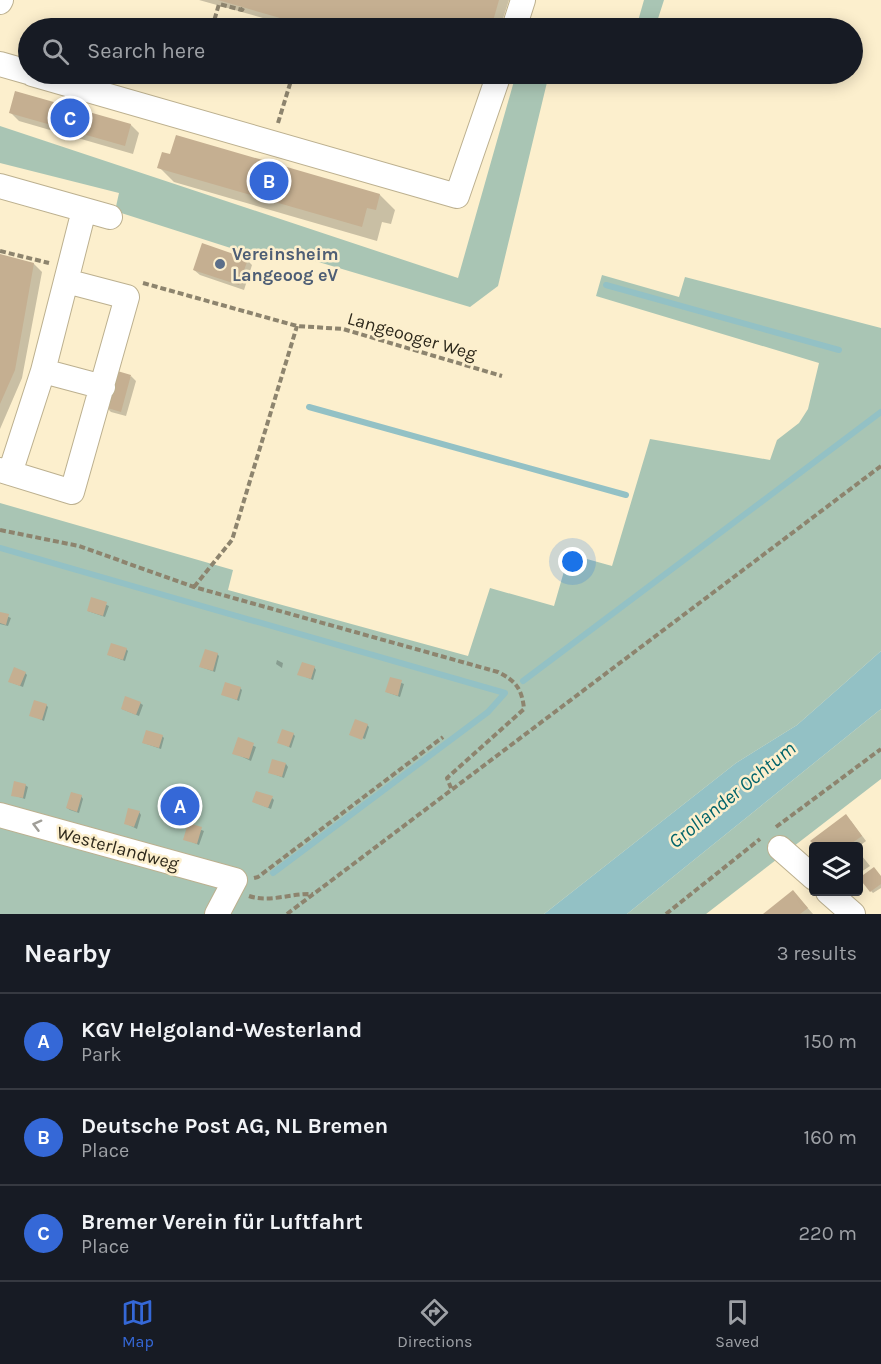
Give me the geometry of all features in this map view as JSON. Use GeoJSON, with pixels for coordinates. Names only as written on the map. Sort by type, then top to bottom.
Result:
{"type":"FeatureCollection","features":[{"type":"Feature","properties":{"kind":"street"},"geometry":{"type":"LineString","coordinates":[[517,18],[523,0]]}},
{"type":"Feature","properties":{"kind":"street"},"geometry":{"type":"LineString","coordinates":[[0,64],[18,69]]}},
{"type":"Feature","properties":{"kind":"street"},"geometry":{"type":"LineString","coordinates":[[69,84],[457,196],[496,84]]}},
{"type":"Feature","properties":{"kind":"street"},"geometry":{"type":"LineString","coordinates":[[0,186],[110,217]]}},
{"type":"Feature","properties":{"kind":"street"},"geometry":{"type":"LineString","coordinates":[[68,272],[127,297],[72,492],[5,471],[43,371],[68,272],[84,210]]}},
{"type":"Feature","properties":{"kind":"street"},"geometry":{"type":"LineString","coordinates":[[43,371],[103,387]]}},
{"type":"Feature","properties":{"kind":"street","name":"Westerlandweg"},"geometry":{"type":"LineString","coordinates":[[0,815],[235,880]]}},
{"type":"Feature","properties":{"kind":"street"},"geometry":{"type":"LineString","coordinates":[[780,848],[809,874]]}},
{"type":"Feature","properties":{"kind":"street"},"geometry":{"type":"LineString","coordinates":[[217,914],[235,880]]}},
{"type":"Feature","properties":{"kind":"street"},"geometry":{"type":"LineString","coordinates":[[833,896],[853,914]]}},
{"type":"Feature","properties":{"kind":"path"},"geometry":{"type":"LineString","coordinates":[[215,18],[219,4],[242,10],[243,8]]}},
{"type":"Feature","properties":{"kind":"path"},"geometry":{"type":"LineString","coordinates":[[272,142],[290,84]]}},
{"type":"Feature","properties":{"kind":"path"},"geometry":{"type":"LineString","coordinates":[[0,251],[68,272]]}},
{"type":"Feature","properties":{"kind":"path","name":"Langeooger Weg"},"geometry":{"type":"LineString","coordinates":[[136,282],[297,326],[343,329],[502,376]]}},
{"type":"Feature","properties":{"kind":"path"},"geometry":{"type":"LineString","coordinates":[[194,586],[232,540],[297,326]]}},
{"type":"Feature","properties":{"kind":"path"},"geometry":{"type":"LineString","coordinates":[[286,914],[881,466]]}},
{"type":"Feature","properties":{"kind":"path"},"geometry":{"type":"LineString","coordinates":[[0,530],[79,546],[194,586],[492,670],[512,679],[521,689],[524,709],[447,778],[451,788]]}},
{"type":"Feature","properties":{"kind":"path"},"geometry":{"type":"LineString","coordinates":[[235,880],[258,877],[443,736]]}},
{"type":"Feature","properties":{"kind":"path"},"geometry":{"type":"LineString","coordinates":[[235,880],[251,897],[274,898],[294,893],[313,894]]}},
{"type":"Feature","properties":{"kind":"green space"},"geometry":{"type":"Polygon","coordinates":[[[644,0],[664,0],[658,18],[639,18],[644,0]]]}},
{"type":"Feature","properties":{"kind":"green space"},"geometry":{"type":"Polygon","coordinates":[[[513,84],[547,84],[498,286],[470,307],[268,247],[265,259],[115,211],[119,193],[0,163],[0,126],[458,278],[513,84]]]}},
{"type":"Feature","properties":{"kind":"green space"},"geometry":{"type":"Polygon","coordinates":[[[602,275],[679,297],[685,277],[881,328],[881,651],[797,725],[736,763],[544,914],[0,914],[0,503],[233,570],[228,590],[468,656],[490,588],[554,606],[569,554],[612,566],[650,439],[770,460],[777,440],[799,423],[808,409],[819,363],[596,296],[602,275]]]}},
{"type":"Feature","properties":{"kind":"green space"},"geometry":{"type":"Polygon","coordinates":[[[881,709],[881,779],[706,914],[627,914],[881,709]]]}},
{"type":"Feature","properties":{"kind":"water","name":"Grollander Ochtum"},"geometry":{"type":"Polygon","coordinates":[[[881,651],[881,709],[627,914],[544,914],[736,763],[797,725],[881,651]]]}},
{"type":"Feature","properties":{"kind":"building"},"geometry":{"type":"Polygon","coordinates":[[[218,0],[499,0],[494,18],[280,18],[218,0]]]}},
{"type":"Feature","properties":{"kind":"building"},"geometry":{"type":"Polygon","coordinates":[[[15,91],[131,124],[125,146],[9,113],[15,91]]]}},
{"type":"Feature","properties":{"kind":"building"},"geometry":{"type":"Polygon","coordinates":[[[176,135],[380,194],[376,210],[367,208],[362,227],[157,168],[162,152],[170,154],[176,135]]]}},
{"type":"Feature","properties":{"kind":"building","name":"Vereinsheim Langeoog eV"},"geometry":{"type":"Polygon","coordinates":[[[202,243],[248,259],[239,285],[193,270],[202,243]]]}},
{"type":"Feature","properties":{"kind":"building"},"geometry":{"type":"Polygon","coordinates":[[[0,254],[34,263],[15,370],[0,404],[0,254]]]}},
{"type":"Feature","properties":{"kind":"building"},"geometry":{"type":"Polygon","coordinates":[[[114,370],[131,375],[121,412],[104,407],[114,370]]]}},
{"type":"Feature","properties":{"kind":"building"},"geometry":{"type":"Polygon","coordinates":[[[91,597],[107,602],[103,616],[87,611],[91,597]]]}},
{"type":"Feature","properties":{"kind":"building"},"geometry":{"type":"Polygon","coordinates":[[[0,612],[9,614],[6,625],[0,623],[0,612]]]}},
{"type":"Feature","properties":{"kind":"building"},"geometry":{"type":"Polygon","coordinates":[[[111,643],[127,648],[123,660],[107,655],[111,643]]]}},
{"type":"Feature","properties":{"kind":"building"},"geometry":{"type":"Polygon","coordinates":[[[205,649],[218,653],[213,671],[199,667],[205,649]]]}},
{"type":"Feature","properties":{"kind":"building"},"geometry":{"type":"Polygon","coordinates":[[[302,662],[315,666],[311,679],[297,675],[302,662]]]}},
{"type":"Feature","properties":{"kind":"building"},"geometry":{"type":"Polygon","coordinates":[[[14,667],[26,672],[20,686],[8,682],[14,667]]]}},
{"type":"Feature","properties":{"kind":"building"},"geometry":{"type":"Polygon","coordinates":[[[390,677],[402,680],[398,696],[385,692],[390,677]]]}},
{"type":"Feature","properties":{"kind":"building"},"geometry":{"type":"Polygon","coordinates":[[[225,682],[241,687],[237,700],[221,695],[225,682]]]}},
{"type":"Feature","properties":{"kind":"building"},"geometry":{"type":"Polygon","coordinates":[[[125,696],[141,702],[136,715],[121,709],[125,696]]]}},
{"type":"Feature","properties":{"kind":"building"},"geometry":{"type":"Polygon","coordinates":[[[34,700],[47,704],[42,720],[29,716],[34,700]]]}},
{"type":"Feature","properties":{"kind":"building"},"geometry":{"type":"Polygon","coordinates":[[[355,719],[368,724],[362,740],[349,735],[355,719]]]}},
{"type":"Feature","properties":{"kind":"building"},"geometry":{"type":"Polygon","coordinates":[[[282,729],[294,733],[289,747],[277,743],[282,729]]]}},
{"type":"Feature","properties":{"kind":"building"},"geometry":{"type":"Polygon","coordinates":[[[146,730],[163,735],[159,748],[142,743],[146,730]]]}},
{"type":"Feature","properties":{"kind":"building"},"geometry":{"type":"Polygon","coordinates":[[[238,737],[254,743],[249,759],[232,754],[238,737]]]}},
{"type":"Feature","properties":{"kind":"building"},"geometry":{"type":"Polygon","coordinates":[[[272,759],[286,763],[282,777],[268,773],[272,759]]]}},
{"type":"Feature","properties":{"kind":"building"},"geometry":{"type":"Polygon","coordinates":[[[14,781],[26,784],[23,798],[11,796],[14,781]]]}},
{"type":"Feature","properties":{"kind":"building"},"geometry":{"type":"Polygon","coordinates":[[[256,791],[273,796],[268,808],[252,802],[256,791]]]}},
{"type":"Feature","properties":{"kind":"building"},"geometry":{"type":"Polygon","coordinates":[[[71,792],[82,795],[77,812],[66,808],[71,792]]]}},
{"type":"Feature","properties":{"kind":"building"},"geometry":{"type":"Polygon","coordinates":[[[128,808],[140,811],[134,827],[124,824],[128,808]]]}},
{"type":"Feature","properties":{"kind":"building"},"geometry":{"type":"Polygon","coordinates":[[[846,814],[862,836],[853,842],[810,841],[846,814]]]}},
{"type":"Feature","properties":{"kind":"building"},"geometry":{"type":"Polygon","coordinates":[[[188,823],[202,827],[197,844],[183,840],[188,823]]]}},
{"type":"Feature","properties":{"kind":"building"},"geometry":{"type":"Polygon","coordinates":[[[874,867],[881,876],[881,884],[870,892],[863,883],[863,875],[874,867]]]}},
{"type":"Feature","properties":{"kind":"building"},"geometry":{"type":"Polygon","coordinates":[[[793,890],[808,908],[800,914],[763,914],[793,890]]]}},
{"type":"Feature","properties":{"kind":"waterway"},"geometry":{"type":"LineString","coordinates":[[606,285],[839,350]]}},
{"type":"Feature","properties":{"kind":"waterway"},"geometry":{"type":"LineString","coordinates":[[309,407],[626,495]]}},
{"type":"Feature","properties":{"kind":"waterway"},"geometry":{"type":"LineString","coordinates":[[523,681],[881,412]]}},
{"type":"Feature","properties":{"kind":"waterway"},"geometry":{"type":"LineString","coordinates":[[0,548],[505,693],[488,712],[273,873]]}},
{"type":"Feature","properties":{"kind":"place","name":"Bremer Verein für Luftfahrt"},"geometry":{"type":"Point","coordinates":[70,118]}},
{"type":"Feature","properties":{"kind":"place","name":"Deutsche Post AG, NL Bremen"},"geometry":{"type":"Point","coordinates":[269,181]}},
{"type":"Feature","properties":{"kind":"place","name":"Vereinsheim Langeoog eV"},"geometry":{"type":"Point","coordinates":[220,264]}},
{"type":"Feature","properties":{"kind":"place","name":"KGV Helgoland-Westerland"},"geometry":{"type":"Point","coordinates":[180,806]}}]}
